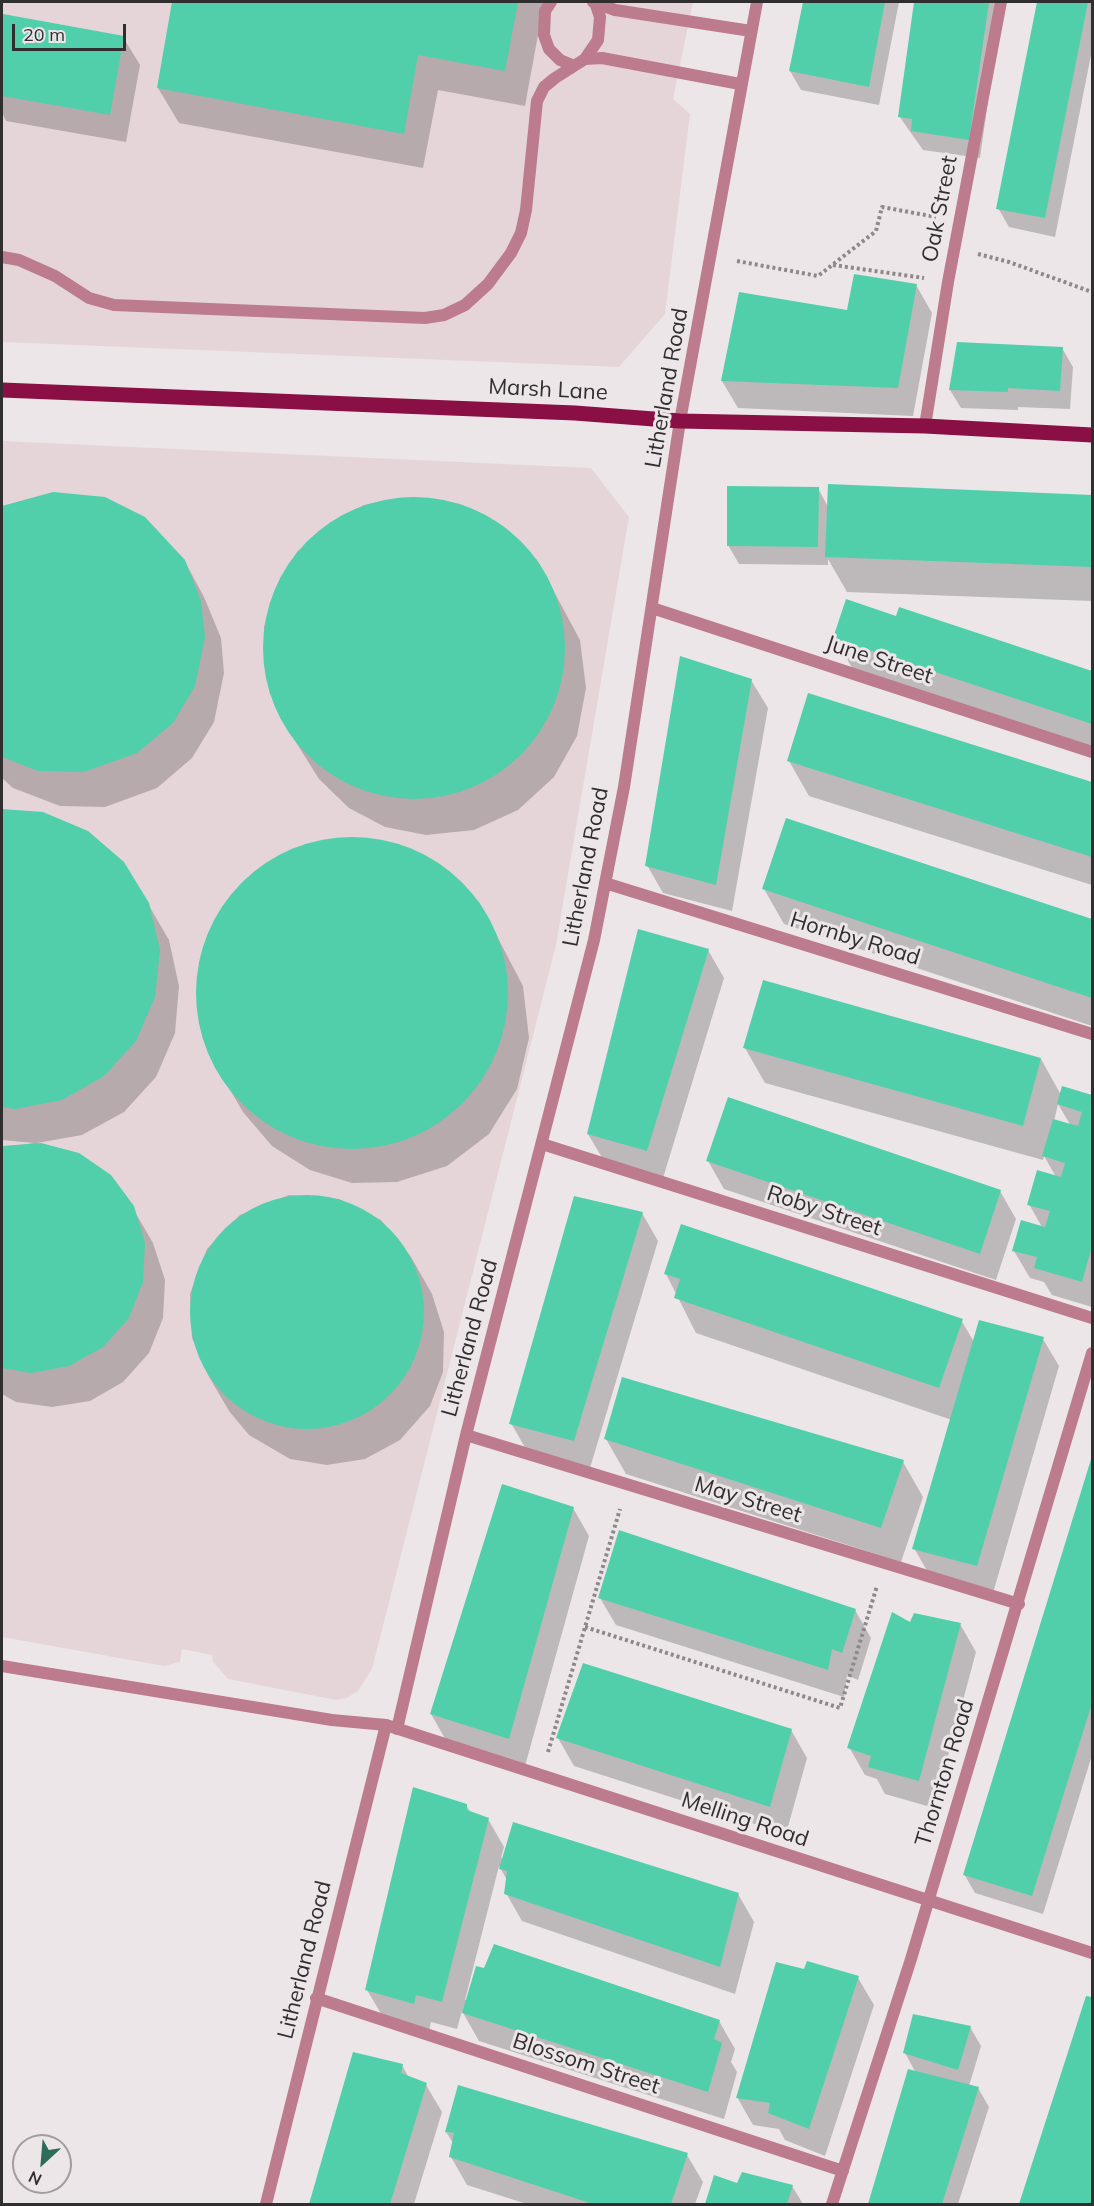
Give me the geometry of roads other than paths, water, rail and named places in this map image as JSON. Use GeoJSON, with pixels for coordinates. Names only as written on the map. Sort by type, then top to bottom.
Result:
{"type":"FeatureCollection","features":[{"type":"Feature","properties":{"kind":"main road","name":"Marsh Lane"},"geometry":{"type":"LineString","coordinates":[[2,390],[575,413],[680,421],[925,426],[1092,435]]}},
{"type":"Feature","properties":{"kind":"street"},"geometry":{"type":"LineString","coordinates":[[551,2],[545,11],[544,35],[549,49],[560,60],[572,65]]}},
{"type":"Feature","properties":{"kind":"street"},"geometry":{"type":"LineString","coordinates":[[585,59],[598,40],[600,17],[594,2]]}},
{"type":"Feature","properties":{"kind":"street"},"geometry":{"type":"LineString","coordinates":[[594,2],[615,10],[751,31]]}},
{"type":"Feature","properties":{"kind":"street","name":"Litherland Road"},"geometry":{"type":"LineString","coordinates":[[266,2205],[316,1998],[438,1558],[466,1435],[594,940],[624,787],[680,421],[712,256],[740,84],[757,2]]}},
{"type":"Feature","properties":{"kind":"street","name":"Oak Street"},"geometry":{"type":"LineString","coordinates":[[925,426],[954,248],[1001,2]]}},
{"type":"Feature","properties":{"kind":"street"},"geometry":{"type":"LineString","coordinates":[[2,257],[19,260],[46,272],[89,298],[114,305],[424,318],[444,315],[465,305],[488,284],[516,243],[526,210],[537,101],[544,87],[572,65],[585,59],[602,58],[740,84]]}},
{"type":"Feature","properties":{"kind":"street","name":"June Street"},"geometry":{"type":"LineString","coordinates":[[652,608],[1092,752]]}},
{"type":"Feature","properties":{"kind":"street","name":"Hornby Road"},"geometry":{"type":"LineString","coordinates":[[605,883],[1092,1034]]}},
{"type":"Feature","properties":{"kind":"street","name":"Roby Street"},"geometry":{"type":"LineString","coordinates":[[542,1144],[1092,1318]]}},
{"type":"Feature","properties":{"kind":"street","name":"Thornton Road"},"geometry":{"type":"LineString","coordinates":[[832,2205],[1019,1604],[1092,1353]]}},
{"type":"Feature","properties":{"kind":"street","name":"May Street"},"geometry":{"type":"LineString","coordinates":[[466,1435],[1019,1604]]}},
{"type":"Feature","properties":{"kind":"street","name":"Melling Road"},"geometry":{"type":"LineString","coordinates":[[2,1666],[332,1720],[391,1727],[1092,1953]]}},
{"type":"Feature","properties":{"kind":"street","name":"Blossom Street"},"geometry":{"type":"LineString","coordinates":[[316,1998],[843,2171]]}}]}
